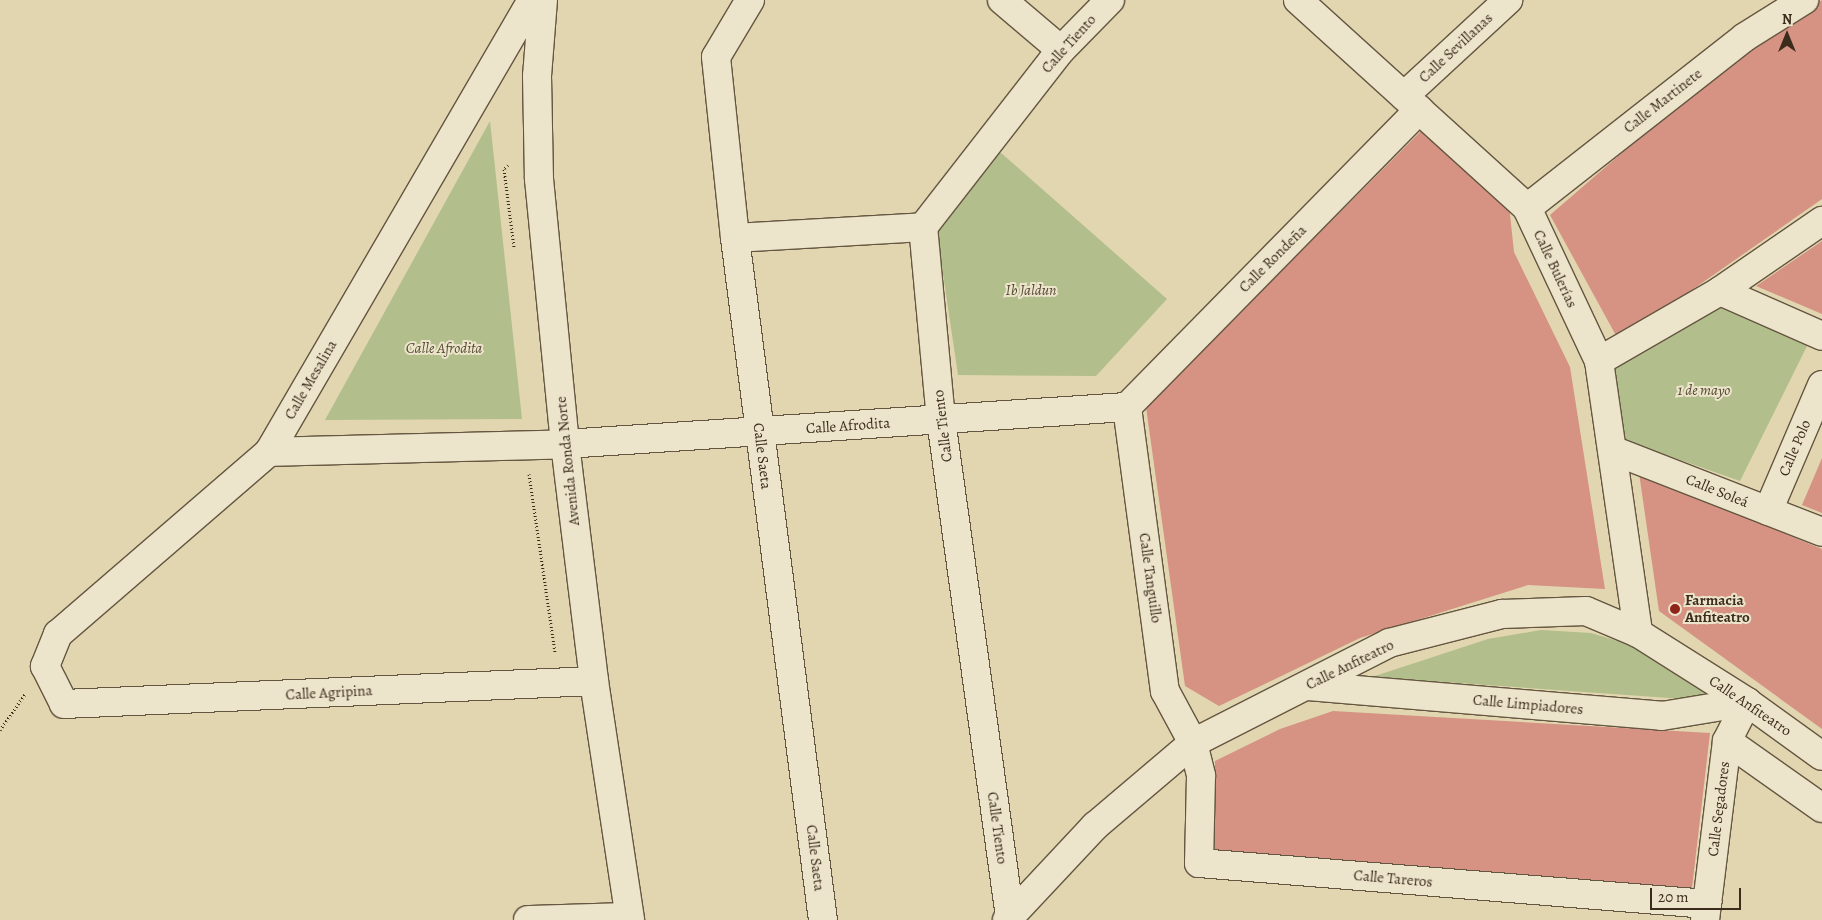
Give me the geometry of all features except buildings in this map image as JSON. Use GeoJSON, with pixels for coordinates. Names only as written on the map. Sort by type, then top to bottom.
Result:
{"type":"FeatureCollection","features":[{"type":"Feature","properties":{"kind":"street","name":"Calle Mesalina"},"geometry":{"type":"LineString","coordinates":[[44,666],[58,634],[269,452],[532,0]]}},
{"type":"Feature","properties":{"kind":"street","name":"Avenida Ronda Norte"},"geometry":{"type":"LineString","coordinates":[[543,0],[537,76],[539,179],[565,444],[594,680],[629,918]]}},
{"type":"Feature","properties":{"kind":"street","name":"Calle Saeta"},"geometry":{"type":"LineString","coordinates":[[750,0],[716,57],[735,238],[759,432],[823,920]]}},
{"type":"Feature","properties":{"kind":"street"},"geometry":{"type":"LineString","coordinates":[[1002,0],[1061,50]]}},
{"type":"Feature","properties":{"kind":"street","name":"Calle Tiento"},"geometry":{"type":"LineString","coordinates":[[1008,919],[942,420],[923,227],[1061,50],[1110,0]]}},
{"type":"Feature","properties":{"kind":"street","name":"Calle Bulerías"},"geometry":{"type":"LineString","coordinates":[[1298,0],[1527,208],[1599,360],[1638,633]]}},
{"type":"Feature","properties":{"kind":"street","name":"Calle Sevillanas"},"geometry":{"type":"LineString","coordinates":[[1412,103],[1508,0]]}},
{"type":"Feature","properties":{"kind":"street","name":"Calle Martinete"},"geometry":{"type":"LineString","coordinates":[[1527,208],[1745,38],[1804,0]]}},
{"type":"Feature","properties":{"kind":"street","name":"Calle Rondeña"},"geometry":{"type":"LineString","coordinates":[[1127,407],[1412,103]]}},
{"type":"Feature","properties":{"kind":"street"},"geometry":{"type":"LineString","coordinates":[[1599,360],[1720,291],[1822,221]]}},
{"type":"Feature","properties":{"kind":"street"},"geometry":{"type":"LineString","coordinates":[[735,238],[923,227]]}},
{"type":"Feature","properties":{"kind":"street"},"geometry":{"type":"LineString","coordinates":[[1720,291],[1822,336]]}},
{"type":"Feature","properties":{"kind":"street","name":"Calle Polo"},"geometry":{"type":"LineString","coordinates":[[1768,511],[1822,385]]}},
{"type":"Feature","properties":{"kind":"street","name":"Calle Afrodita"},"geometry":{"type":"LineString","coordinates":[[269,452],[565,444],[1127,407]]}},
{"type":"Feature","properties":{"kind":"street","name":"Calle Tanguillo"},"geometry":{"type":"LineString","coordinates":[[1127,407],[1165,691],[1193,743]]}},
{"type":"Feature","properties":{"kind":"street","name":"Calle Soleá"},"geometry":{"type":"LineString","coordinates":[[1612,450],[1822,532]]}},
{"type":"Feature","properties":{"kind":"street","name":"Calle Anfiteatro"},"geometry":{"type":"LineString","coordinates":[[1008,919],[1095,826],[1193,743],[1389,643],[1502,614],[1586,611],[1638,633],[1747,702],[1822,756]]}},
{"type":"Feature","properties":{"kind":"street","name":"Calle Agripina"},"geometry":{"type":"LineString","coordinates":[[44,666],[64,704],[594,680]]}},
{"type":"Feature","properties":{"kind":"street","name":"Calle Limpiadores"},"geometry":{"type":"LineString","coordinates":[[1308,686],[1662,716],[1747,702]]}},
{"type":"Feature","properties":{"kind":"street","name":"Calle Segadores"},"geometry":{"type":"LineString","coordinates":[[1706,912],[1727,741],[1747,702]]}},
{"type":"Feature","properties":{"kind":"street"},"geometry":{"type":"LineString","coordinates":[[1727,741],[1822,808]]}},
{"type":"Feature","properties":{"kind":"street","name":"Calle Tareros"},"geometry":{"type":"LineString","coordinates":[[1193,743],[1201,776],[1199,863],[1706,912]]}},
{"type":"Feature","properties":{"kind":"street"},"geometry":{"type":"LineString","coordinates":[[528,920],[629,918]]}},
{"type":"Feature","properties":{"kind":"path"},"geometry":{"type":"LineString","coordinates":[[0,730],[44,666]]}},
{"type":"Feature","properties":{"kind":"green space","name":"Calle Afrodita"},"geometry":{"type":"Polygon","coordinates":[[[490,121],[522,419],[325,420],[490,121]]]}},
{"type":"Feature","properties":{"kind":"green space","name":"Ib Jaldun"},"geometry":{"type":"Polygon","coordinates":[[[1000,152],[1167,299],[1096,376],[958,375],[937,233],[1000,152]]]}},
{"type":"Feature","properties":{"kind":"green space","name":"1 de mayo"},"geometry":{"type":"Polygon","coordinates":[[[1718,299],[1807,346],[1740,481],[1615,437],[1600,369],[1718,299]]]}},
{"type":"Feature","properties":{"kind":"green space"},"geometry":{"type":"Polygon","coordinates":[[[1541,630],[1591,633],[1635,646],[1695,684],[1712,701],[1372,677],[1488,639],[1541,630]]]}},
{"type":"Feature","properties":{"kind":"place","name":"Farmacia Anfiteatro"},"geometry":{"type":"Point","coordinates":[1675,609]}}]}
